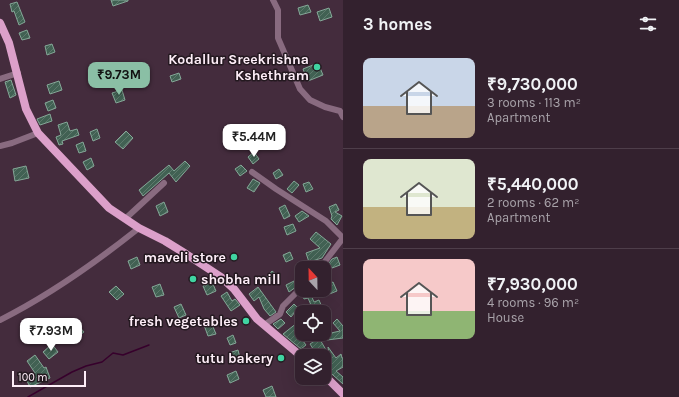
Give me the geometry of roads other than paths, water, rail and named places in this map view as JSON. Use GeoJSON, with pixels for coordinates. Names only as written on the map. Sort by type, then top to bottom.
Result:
{"type":"FeatureCollection","features":[{"type":"Feature","properties":{"kind":"main road"},"geometry":{"type":"LineString","coordinates":[[0,23],[9,43],[18,73],[26,109],[38,133],[109,208],[139,228],[165,241],[221,277],[234,288],[252,314],[295,351]]}},
{"type":"Feature","properties":{"kind":"main road"},"geometry":{"type":"LineString","coordinates":[[331,382],[343,394]]}},
{"type":"Feature","properties":{"kind":"street"},"geometry":{"type":"LineString","coordinates":[[273,0],[278,10],[278,38],[300,89],[310,100],[325,107],[340,111],[343,117]]}},
{"type":"Feature","properties":{"kind":"street"},"geometry":{"type":"LineString","coordinates":[[0,79],[18,73]]}},
{"type":"Feature","properties":{"kind":"street"},"geometry":{"type":"LineString","coordinates":[[0,146],[38,133]]}},
{"type":"Feature","properties":{"kind":"street"},"geometry":{"type":"LineString","coordinates":[[252,172],[326,221],[343,238],[325,261]]}},
{"type":"Feature","properties":{"kind":"street"},"geometry":{"type":"LineString","coordinates":[[125,219],[164,183]]}},
{"type":"Feature","properties":{"kind":"street"},"geometry":{"type":"LineString","coordinates":[[0,320],[32,304],[65,283],[79,272],[93,264],[139,228]]}},
{"type":"Feature","properties":{"kind":"street"},"geometry":{"type":"LineString","coordinates":[[264,325],[280,314],[283,306],[295,294]]}},
{"type":"Feature","properties":{"kind":"waterway"},"geometry":{"type":"LineString","coordinates":[[28,397],[72,372],[86,366],[102,362],[113,353],[123,355],[149,345]]}},
{"type":"Feature","properties":{"kind":"place","name":"Kodallur Sreekrishna Kshethram"},"geometry":{"type":"Point","coordinates":[317,67]}},
{"type":"Feature","properties":{"kind":"place","name":"maveli store"},"geometry":{"type":"Point","coordinates":[234,257]}},
{"type":"Feature","properties":{"kind":"place","name":"shobha mill"},"geometry":{"type":"Point","coordinates":[193,279]}},
{"type":"Feature","properties":{"kind":"place","name":"fresh vegetables"},"geometry":{"type":"Point","coordinates":[246,321]}},
{"type":"Feature","properties":{"kind":"place","name":"tutu bakery"},"geometry":{"type":"Point","coordinates":[281,358]}}]}
